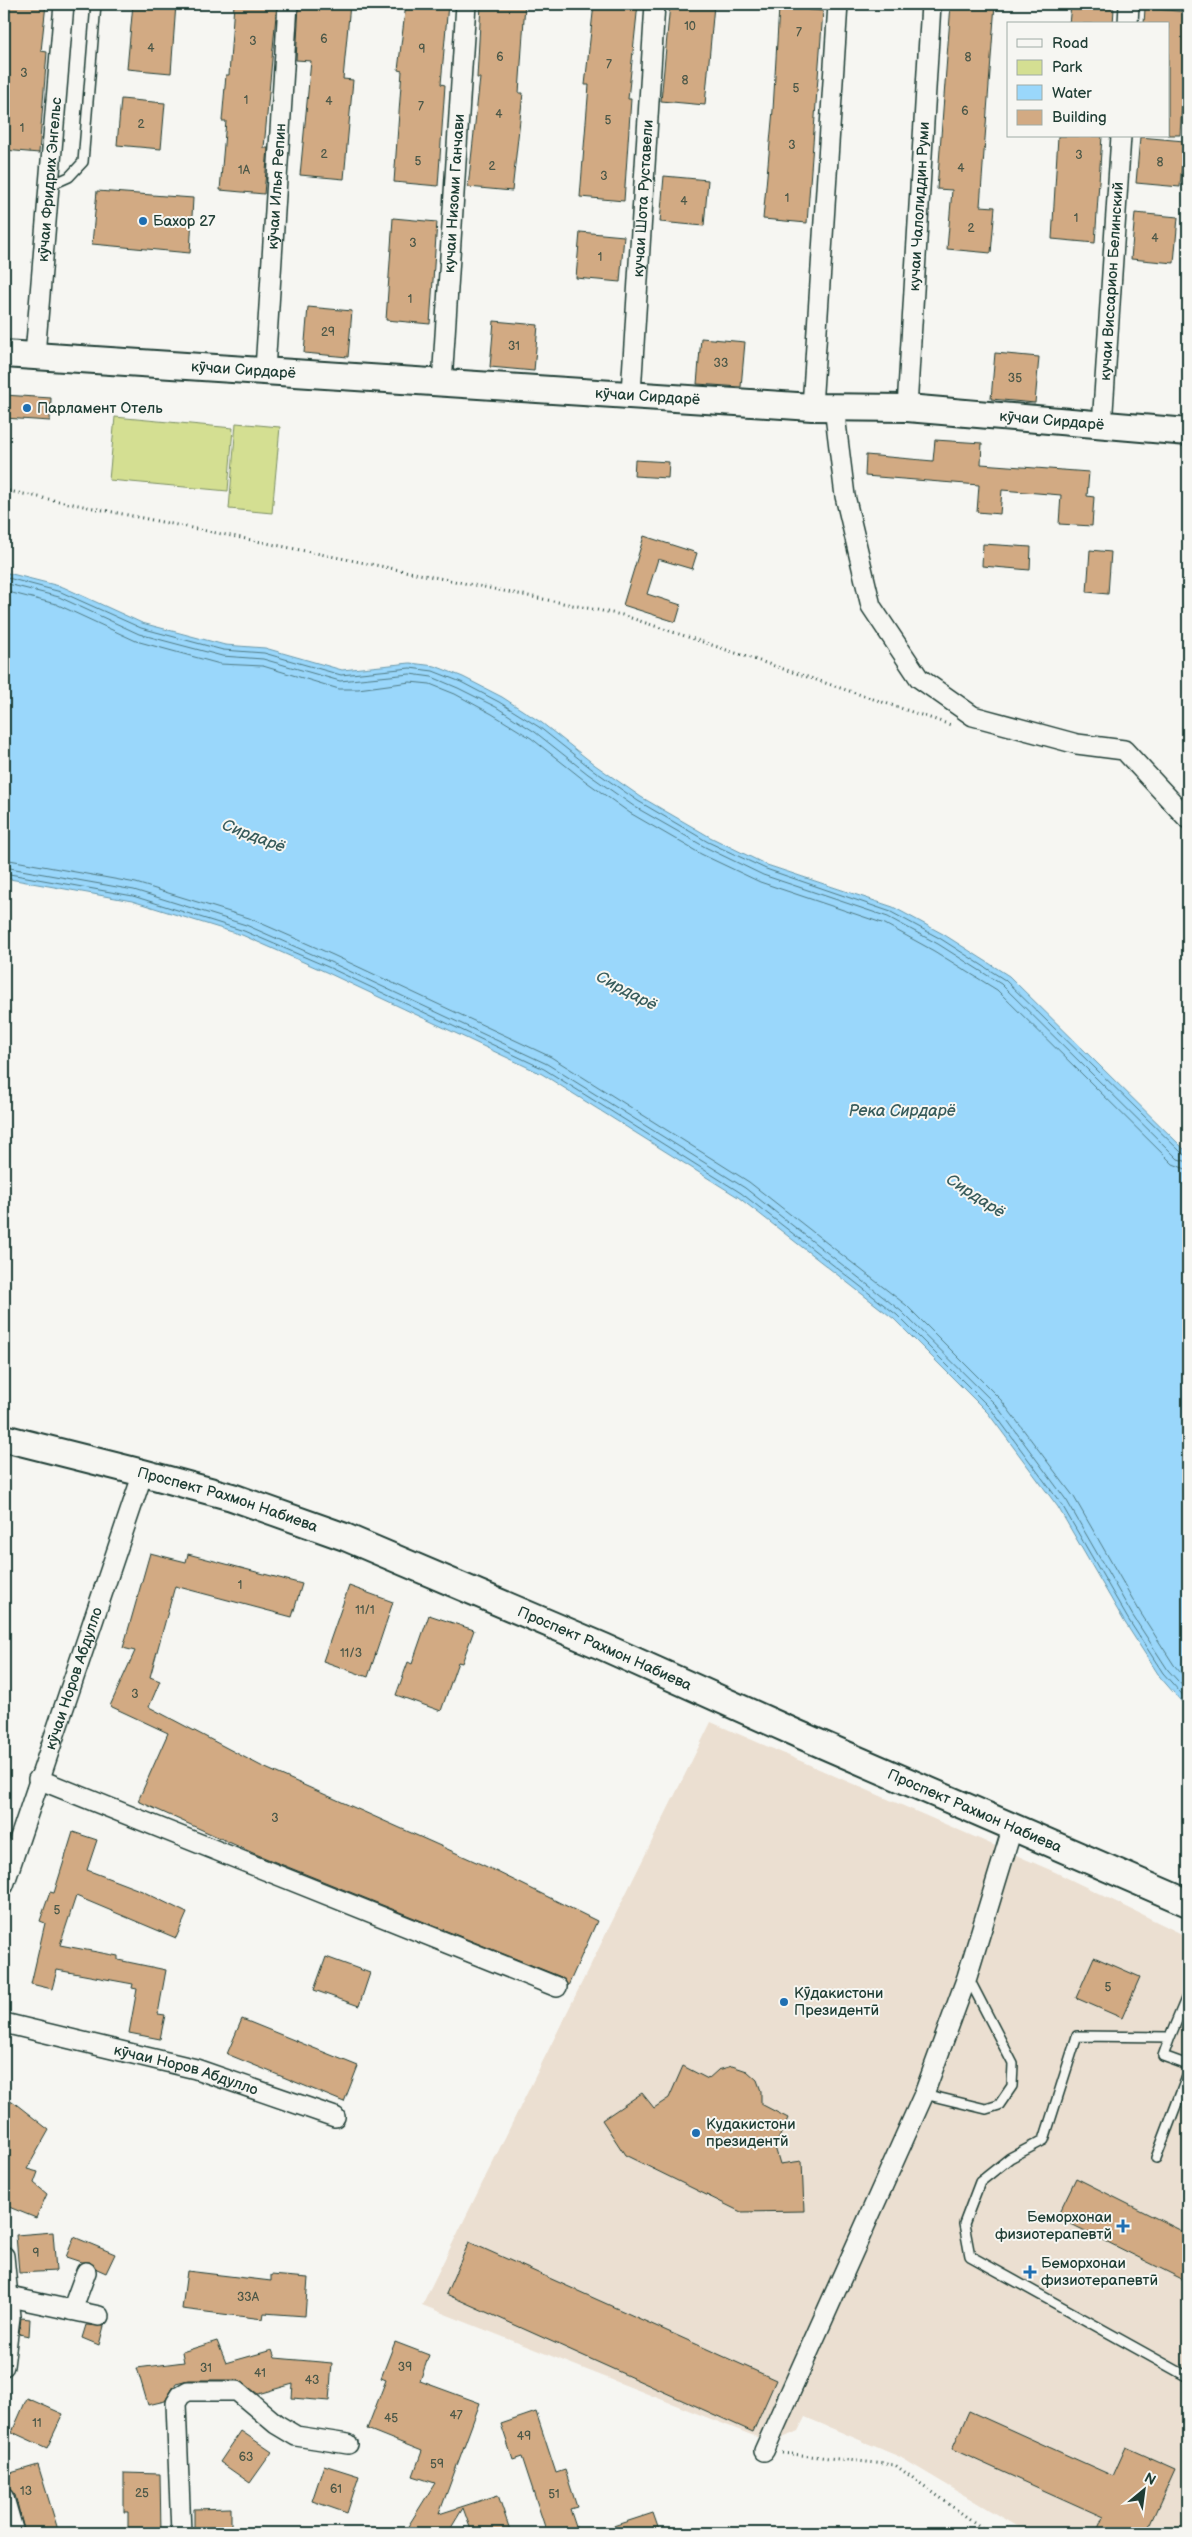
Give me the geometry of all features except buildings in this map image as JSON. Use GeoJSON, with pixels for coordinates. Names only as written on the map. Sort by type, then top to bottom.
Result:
{"type":"FeatureCollection","features":[{"type":"Feature","properties":{"kind":"main road","name":"кӯчаи Сирдарё"},"geometry":{"type":"LineString","coordinates":[[4,354],[823,407],[907,408],[1188,432]]}},
{"type":"Feature","properties":{"kind":"main road","name":"Проспект Рахмон Набиева"},"geometry":{"type":"LineString","coordinates":[[4,1423],[156,1460],[239,1484],[347,1524],[691,1668],[1188,1884]]}},
{"type":"Feature","properties":{"kind":"main road","name":"Проспект Рахмон Набиева"},"geometry":{"type":"LineString","coordinates":[[4,1438],[143,1473],[232,1498],[345,1537],[604,1646],[790,1730],[1188,1903]]}},
{"type":"Feature","properties":{"kind":"street","name":"кӯчаи Фридрих Энгельс"},"geometry":{"type":"LineString","coordinates":[[35,355],[51,185],[64,4]]}},
{"type":"Feature","properties":{"kind":"street","name":"кӯчаи Илья Репин"},"geometry":{"type":"LineString","coordinates":[[265,370],[288,4]]}},
{"type":"Feature","properties":{"kind":"street","name":"кучаи Низоми Ганчави"},"geometry":{"type":"LineString","coordinates":[[442,383],[466,4]]}},
{"type":"Feature","properties":{"kind":"street","name":"кучаи Шота Руставели"},"geometry":{"type":"LineString","coordinates":[[631,394],[655,4]]}},
{"type":"Feature","properties":{"kind":"street"},"geometry":{"type":"LineString","coordinates":[[838,4],[823,407],[871,606],[919,678],[973,716],[1077,744],[1124,750],[1188,819]]}},
{"type":"Feature","properties":{"kind":"street","name":"кучаи Чалолиддин Руми"},"geometry":{"type":"LineString","coordinates":[[907,408],[931,4]]}},
{"type":"Feature","properties":{"kind":"street"},"geometry":{"type":"LineString","coordinates":[[1128,22],[1129,4]]}},
{"type":"Feature","properties":{"kind":"street","name":"кучаи Виссарион Белинский"},"geometry":{"type":"LineString","coordinates":[[1102,426],[1121,138]]}},
{"type":"Feature","properties":{"kind":"street","name":"кӯчаи Норов Абдулло"},"geometry":{"type":"LineString","coordinates":[[4,1885],[38,1779],[143,1473]]}},
{"type":"Feature","properties":{"kind":"street"},"geometry":{"type":"LineString","coordinates":[[38,1779],[557,1987]]}},
{"type":"Feature","properties":{"kind":"street"},"geometry":{"type":"LineString","coordinates":[[764,2451],[924,2094],[967,1977],[1013,1826]]}},
{"type":"Feature","properties":{"kind":"street","name":"кӯчаи Норов Абдулло"},"geometry":{"type":"LineString","coordinates":[[4,2023],[196,2069],[335,2117]]}},
{"type":"Feature","properties":{"kind":"street"},"geometry":{"type":"LineString","coordinates":[[4,2256],[10,2297],[10,2316],[4,2366]]}},
{"type":"Feature","properties":{"kind":"street"},"geometry":{"type":"LineString","coordinates":[[72,2310],[86,2272]]}},
{"type":"Feature","properties":{"kind":"street"},"geometry":{"type":"LineString","coordinates":[[10,2297],[99,2316]]}},
{"type":"Feature","properties":{"kind":"street"},"geometry":{"type":"LineString","coordinates":[[181,2533],[176,2403],[180,2395],[188,2391],[237,2391],[290,2434],[348,2444]]}},
{"type":"Feature","properties":{"kind":"street"},"geometry":{"type":"LineString","coordinates":[[4,2498],[14,2533]]}},
{"type":"Feature","properties":{"kind":"lane"},"geometry":{"type":"LineString","coordinates":[[51,185],[70,178],[82,162],[96,4]]}},
{"type":"Feature","properties":{"kind":"lane"},"geometry":{"type":"LineString","coordinates":[[924,2094],[986,2110],[999,2105],[1012,2086],[1013,2064],[967,1977]]}},
{"type":"Feature","properties":{"kind":"lane"},"geometry":{"type":"LineString","coordinates":[[1188,1994],[1163,2056],[1188,2065]]}},
{"type":"Feature","properties":{"kind":"lane"},"geometry":{"type":"LineString","coordinates":[[1170,2037],[1077,2036],[1044,2140],[1010,2158],[980,2182],[964,2224],[970,2256],[1188,2377]]}},
{"type":"Feature","properties":{"kind":"lane"},"geometry":{"type":"LineString","coordinates":[[1156,2158],[1188,2074]]}},
{"type":"Feature","properties":{"kind":"path"},"geometry":{"type":"LineString","coordinates":[[4,490],[622,615],[958,728],[973,716]]}},
{"type":"Feature","properties":{"kind":"path"},"geometry":{"type":"LineString","coordinates":[[764,2451],[895,2465],[989,2533]]}},
{"type":"Feature","properties":{"kind":"shaded area"},"geometry":{"type":"Polygon","coordinates":[[[711,1722],[1055,1872],[1188,1937],[1188,2533],[1028,2533],[900,2457],[805,2417],[798,2431],[772,2443],[422,2305],[711,1722]]]}},
{"type":"Feature","properties":{"kind":"green space"},"geometry":{"type":"Polygon","coordinates":[[[115,417],[233,428],[228,491],[109,480],[115,417]]]}},
{"type":"Feature","properties":{"kind":"green space"},"geometry":{"type":"Polygon","coordinates":[[[236,423],[280,427],[272,513],[229,509],[236,423]]]}},
{"type":"Feature","properties":{"kind":"water","name":"Река Сирдарё"},"geometry":{"type":"Polygon","coordinates":[[[4,572],[63,587],[142,623],[225,645],[265,648],[342,670],[410,663],[435,666],[463,677],[502,697],[542,723],[595,765],[641,797],[710,837],[767,865],[893,907],[943,934],[1009,976],[1188,1153],[1188,1709],[1160,1677],[1124,1621],[1058,1507],[988,1413],[894,1319],[738,1197],[542,1074],[326,972],[242,935],[132,901],[4,878],[4,572]]]}},
{"type":"Feature","properties":{"kind":"place","name":"Бахор 27"},"geometry":{"type":"Point","coordinates":[143,221]}},
{"type":"Feature","properties":{"kind":"place","name":"Парламент Отель"},"geometry":{"type":"Point","coordinates":[27,408]}},
{"type":"Feature","properties":{"kind":"place","name":"Кӯдакистони Президентӣ"},"geometry":{"type":"Point","coordinates":[784,2002]}},
{"type":"Feature","properties":{"kind":"place","name":"Кудакистони президентй"},"geometry":{"type":"Point","coordinates":[696,2133]}},
{"type":"Feature","properties":{"kind":"place","name":"Беморхонаи физиотерапевтй"},"geometry":{"type":"Point","coordinates":[1123,2226]}},
{"type":"Feature","properties":{"kind":"place","name":"Беморхонаи физиотерапевтӣ"},"geometry":{"type":"Point","coordinates":[1030,2272]}},
{"type":"Feature","properties":{"kind":"water label","name":"Сирдарё"},"geometry":{"type":"Point","coordinates":[254,835]}},
{"type":"Feature","properties":{"kind":"water label","name":"Сирдарё"},"geometry":{"type":"Point","coordinates":[627,990]}},
{"type":"Feature","properties":{"kind":"water label","name":"Сирдарё"},"geometry":{"type":"Point","coordinates":[976,1195]}}]}
